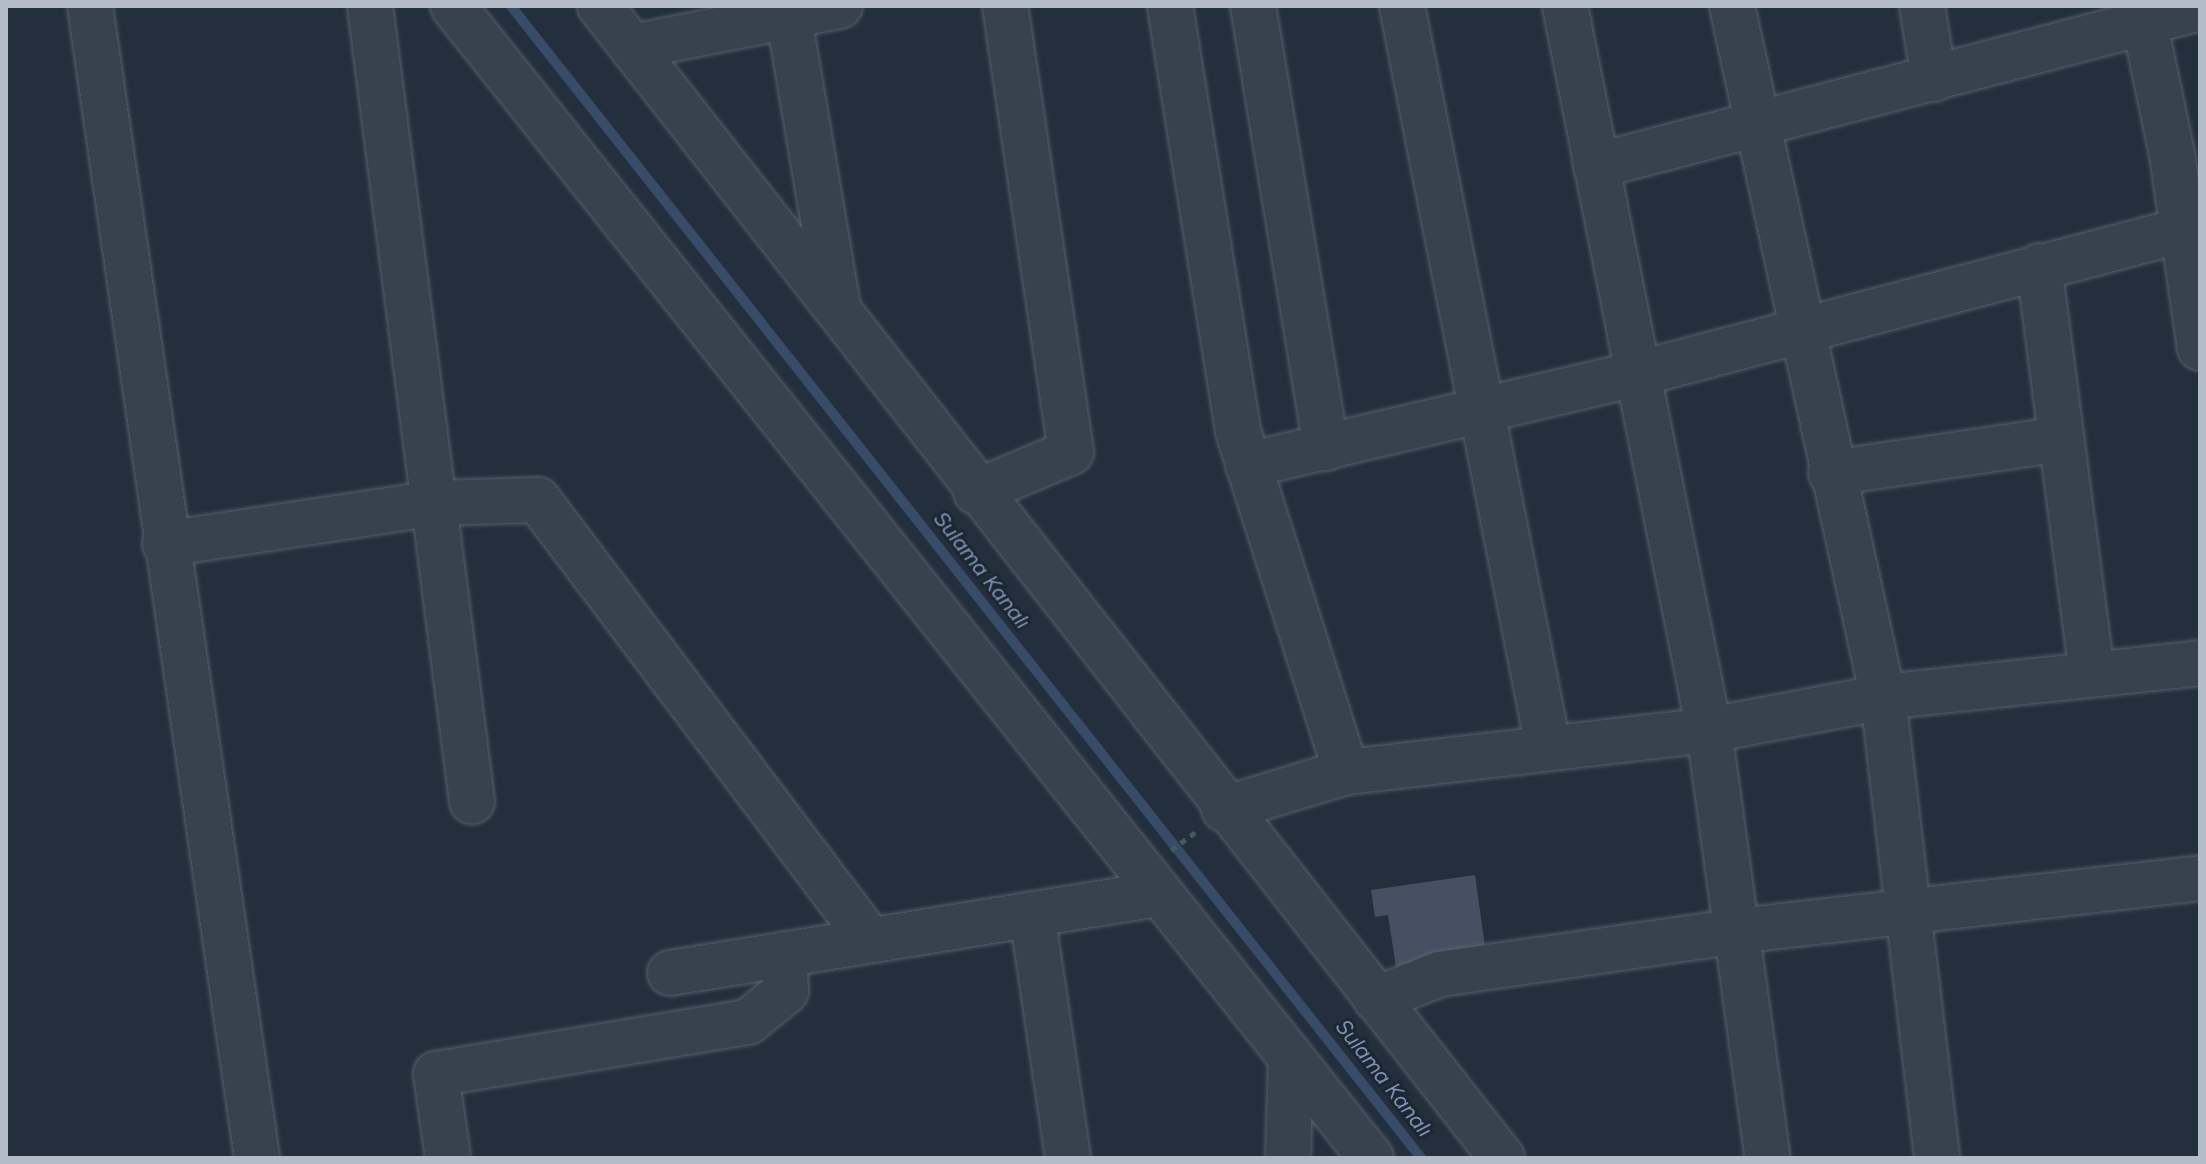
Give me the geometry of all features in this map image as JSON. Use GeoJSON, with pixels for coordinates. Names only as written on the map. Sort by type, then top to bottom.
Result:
{"type":"FeatureCollection","features":[{"type":"Feature","properties":{"kind":"street"},"geometry":{"type":"LineString","coordinates":[[90,6],[165,544],[257,1158]]}},
{"type":"Feature","properties":{"kind":"street"},"geometry":{"type":"LineString","coordinates":[[370,6],[472,801]]}},
{"type":"Feature","properties":{"kind":"street"},"geometry":{"type":"LineString","coordinates":[[453,6],[1163,874],[1291,1057],[1371,1158]]}},
{"type":"Feature","properties":{"kind":"street"},"geometry":{"type":"LineString","coordinates":[[614,20],[840,6]]}},
{"type":"Feature","properties":{"kind":"street"},"geometry":{"type":"LineString","coordinates":[[976,492],[1071,452],[1005,6]]}},
{"type":"Feature","properties":{"kind":"street"},"geometry":{"type":"LineString","coordinates":[[1170,6],[1238,431],[1346,772]]}},
{"type":"Feature","properties":{"kind":"street"},"geometry":{"type":"LineString","coordinates":[[1253,6],[1326,448]]}},
{"type":"Feature","properties":{"kind":"street"},"geometry":{"type":"LineString","coordinates":[[1402,6],[1548,746]]}},
{"type":"Feature","properties":{"kind":"street"},"geometry":{"type":"LineString","coordinates":[[1565,6],[1709,730],[1768,1158]]}},
{"type":"Feature","properties":{"kind":"street"},"geometry":{"type":"LineString","coordinates":[[1732,6],[1752,121],[1883,697],[1937,1158]]}},
{"type":"Feature","properties":{"kind":"street"},"geometry":{"type":"LineString","coordinates":[[1922,6],[1934,79]]}},
{"type":"Feature","properties":{"kind":"street"},"geometry":{"type":"LineString","coordinates":[[1596,166],[1752,121],[1934,79],[2142,15],[2200,8]]}},
{"type":"Feature","properties":{"kind":"street"},"geometry":{"type":"LineString","coordinates":[[788,10],[838,309]]}},
{"type":"Feature","properties":{"kind":"street"},"geometry":{"type":"LineString","coordinates":[[2142,15],[2186,152],[2190,251],[2200,348]]}},
{"type":"Feature","properties":{"kind":"street"},"geometry":{"type":"LineString","coordinates":[[614,20],[976,492],[1212,819],[1376,999],[1502,1158]]}},
{"type":"Feature","properties":{"kind":"street"},"geometry":{"type":"LineString","coordinates":[[1248,465],[1637,374],[1800,327],[2039,266],[2190,251]]}},
{"type":"Feature","properties":{"kind":"street"},"geometry":{"type":"LineString","coordinates":[[2039,266],[2092,675]]}},
{"type":"Feature","properties":{"kind":"street"},"geometry":{"type":"LineString","coordinates":[[1831,473],[2062,439]]}},
{"type":"Feature","properties":{"kind":"street"},"geometry":{"type":"LineString","coordinates":[[165,544],[436,503],[538,500],[870,940]]}},
{"type":"Feature","properties":{"kind":"street"},"geometry":{"type":"LineString","coordinates":[[1212,819],[1346,772],[1548,746],[1709,730],[1883,697],[2200,663]]}},
{"type":"Feature","properties":{"kind":"street"},"geometry":{"type":"LineString","coordinates":[[670,973],[1032,914],[1163,874]]}},
{"type":"Feature","properties":{"kind":"street"},"geometry":{"type":"LineString","coordinates":[[1376,999],[1440,974],[1737,931],[2200,878]]}},
{"type":"Feature","properties":{"kind":"street"},"geometry":{"type":"LineString","coordinates":[[1032,914],[1068,1158]]}},
{"type":"Feature","properties":{"kind":"street"},"geometry":{"type":"LineString","coordinates":[[448,1158],[436,1074],[748,1022],[786,991],[784,954]]}},
{"type":"Feature","properties":{"kind":"street"},"geometry":{"type":"LineString","coordinates":[[1288,1158],[1291,1057]]}},
{"type":"Feature","properties":{"kind":"path"},"geometry":{"type":"LineString","coordinates":[[1163,874],[1212,819]]}},
{"type":"Feature","properties":{"kind":"building"},"geometry":{"type":"Polygon","coordinates":[[[1475,875],[1486,954],[1396,967],[1388,915],[1375,917],[1371,890],[1475,875]]]}},
{"type":"Feature","properties":{"kind":"waterway","name":"Sulama Kanalı"},"geometry":{"type":"LineString","coordinates":[[511,6],[1421,1158]]}}]}
